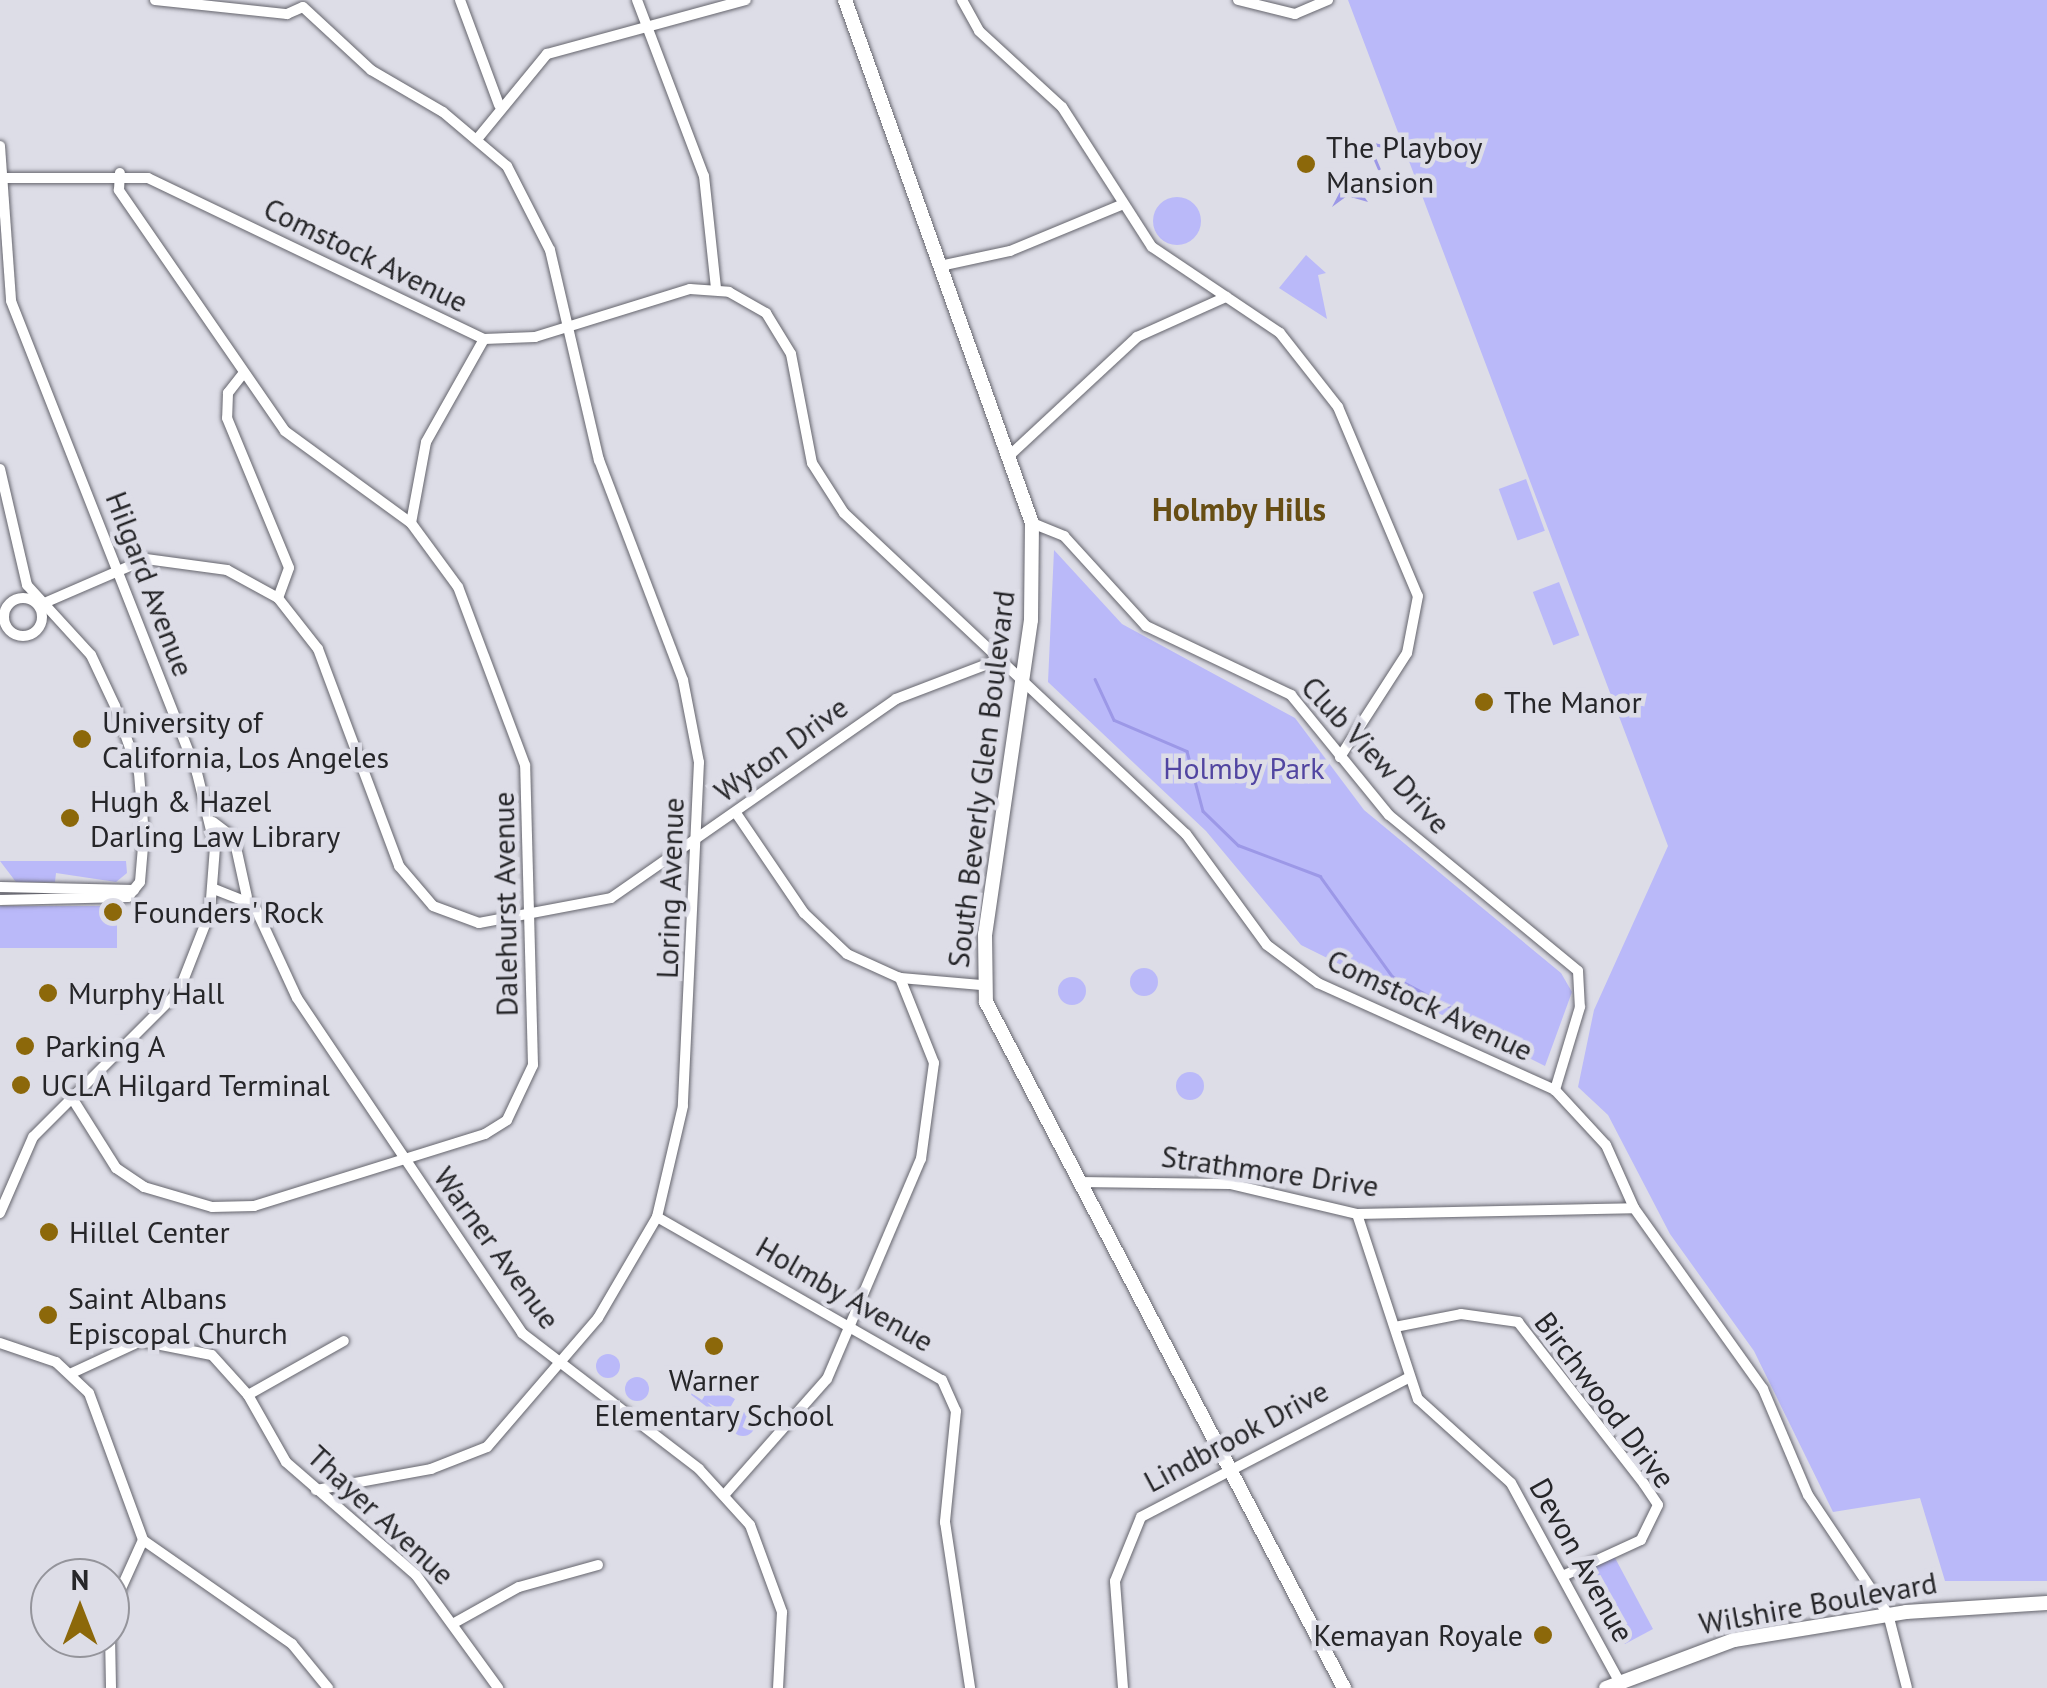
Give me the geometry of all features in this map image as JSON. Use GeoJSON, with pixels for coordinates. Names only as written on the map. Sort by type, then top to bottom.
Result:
{"type":"FeatureCollection","features":[{"type":"Feature","properties":{"kind":"main road","name":"South Beverly Glen Boulevard"},"geometry":{"type":"LineString","coordinates":[[845,0],[1032,524],[1022,680],[982,986],[1079,1182],[1344,1688]]}},
{"type":"Feature","properties":{"kind":"main road","name":"Wilshire Boulevard"},"geometry":{"type":"LineString","coordinates":[[1613,1684],[1734,1640],[1888,1614],[2047,1603]]}},
{"type":"Feature","properties":{"kind":"street"},"geometry":{"type":"LineString","coordinates":[[155,0],[287,14],[301,4]]}},
{"type":"Feature","properties":{"kind":"street"},"geometry":{"type":"LineString","coordinates":[[460,0],[500,105]]}},
{"type":"Feature","properties":{"kind":"street"},"geometry":{"type":"LineString","coordinates":[[637,0],[704,176],[716,289]]}},
{"type":"Feature","properties":{"kind":"street"},"geometry":{"type":"LineString","coordinates":[[478,138],[500,105],[548,54],[746,0]]}},
{"type":"Feature","properties":{"kind":"street"},"geometry":{"type":"LineString","coordinates":[[962,0],[978,31],[1062,107],[1120,205],[1171,264],[1290,343],[1326,386],[1415,577],[1407,652],[1340,756]]}},
{"type":"Feature","properties":{"kind":"street"},"geometry":{"type":"LineString","coordinates":[[1238,0],[1295,14],[1328,0]]}},
{"type":"Feature","properties":{"kind":"street","name":"Loring Avenue"},"geometry":{"type":"LineString","coordinates":[[301,4],[371,70],[478,138],[530,201],[567,328],[599,460],[684,680],[699,762],[683,1106],[657,1218],[559,1369],[506,1432],[462,1460],[316,1490]]}},
{"type":"Feature","properties":{"kind":"street","name":"Hilgard Avenue"},"geometry":{"type":"LineString","coordinates":[[0,146],[6,178],[2,250],[11,301],[213,822],[214,889],[179,991],[24,1150],[0,1212]]}},
{"type":"Feature","properties":{"kind":"street","name":"Comstock Avenue"},"geometry":{"type":"LineString","coordinates":[[6,178],[120,174],[182,190],[484,339],[567,328],[667,294],[716,289],[766,314],[783,334],[805,443],[844,513],[1186,834],[1287,963],[1555,1090],[1606,1144],[1634,1208],[1764,1390],[1808,1495],[1888,1614],[1907,1688]]}},
{"type":"Feature","properties":{"kind":"street","name":"Dalehurst Avenue"},"geometry":{"type":"LineString","coordinates":[[120,174],[119,190],[242,375],[285,431],[410,523],[458,588],[511,716],[532,816],[533,1066],[522,1098],[484,1134],[404,1160]]}},
{"type":"Feature","properties":{"kind":"street"},"geometry":{"type":"LineString","coordinates":[[940,266],[1010,251],[1120,205]]}},
{"type":"Feature","properties":{"kind":"street"},"geometry":{"type":"LineString","coordinates":[[1008,456],[1137,337],[1226,297]]}},
{"type":"Feature","properties":{"kind":"street"},"geometry":{"type":"LineString","coordinates":[[410,523],[426,442],[484,339]]}},
{"type":"Feature","properties":{"kind":"street"},"geometry":{"type":"LineString","coordinates":[[242,375],[228,392],[227,418],[289,568],[278,598]]}},
{"type":"Feature","properties":{"kind":"street"},"geometry":{"type":"LineString","coordinates":[[0,468],[17,560],[42,604],[98,666],[131,747],[144,835],[134,890],[120,900],[0,900]]}},
{"type":"Feature","properties":{"kind":"street","name":"Club View Drive"},"geometry":{"type":"LineString","coordinates":[[1032,524],[1064,536],[1146,626],[1291,696],[1390,815],[1578,971],[1580,1007],[1555,1090]]}},
{"type":"Feature","properties":{"kind":"street","name":"Wyton Drive"},"geometry":{"type":"LineString","coordinates":[[42,604],[117,568],[146,559],[200,563],[278,598],[318,648],[415,889],[455,918],[534,918],[611,898],[896,699],[1001,659]]}},
{"type":"Feature","properties":{"kind":"street"},"geometry":{"type":"LineString","coordinates":[[736,812],[825,937],[900,978],[982,986]]}},
{"type":"Feature","properties":{"kind":"street","name":"Warner Avenue"},"geometry":{"type":"LineString","coordinates":[[213,822],[234,838],[248,897],[297,998],[522,1333],[559,1369],[726,1493],[750,1525],[778,1596],[778,1688]]}},
{"type":"Feature","properties":{"kind":"street"},"geometry":{"type":"LineString","coordinates":[[0,887],[134,890]]}},
{"type":"Feature","properties":{"kind":"street"},"geometry":{"type":"LineString","coordinates":[[214,889],[248,897]]}},
{"type":"Feature","properties":{"kind":"street"},"geometry":{"type":"LineString","coordinates":[[726,1493],[810,1406],[852,1324],[933,1108],[934,1064],[900,978]]}},
{"type":"Feature","properties":{"kind":"street"},"geometry":{"type":"LineString","coordinates":[[72,1098],[116,1168],[212,1206],[254,1206],[404,1160]]}},
{"type":"Feature","properties":{"kind":"street","name":"Strathmore Drive"},"geometry":{"type":"LineString","coordinates":[[1079,1182],[1230,1184],[1357,1214],[1634,1208]]}},
{"type":"Feature","properties":{"kind":"street","name":"Devon Avenue"},"geometry":{"type":"LineString","coordinates":[[1357,1214],[1408,1378],[1436,1421],[1511,1482],[1565,1574],[1613,1684]]}},
{"type":"Feature","properties":{"kind":"street","name":"Holmby Avenue"},"geometry":{"type":"LineString","coordinates":[[657,1218],[927,1366],[952,1395],[945,1522],[970,1688]]}},
{"type":"Feature","properties":{"kind":"street","name":"Birchwood Drive"},"geometry":{"type":"LineString","coordinates":[[1395,1327],[1461,1314],[1518,1322],[1644,1484],[1658,1505],[1648,1532],[1565,1574]]}},
{"type":"Feature","properties":{"kind":"street","name":"Thayer Avenue"},"geometry":{"type":"LineString","coordinates":[[72,1373],[120,1346],[165,1340],[212,1355],[248,1395],[286,1462],[395,1554],[456,1622],[498,1688]]}},
{"type":"Feature","properties":{"kind":"street"},"geometry":{"type":"LineString","coordinates":[[248,1395],[344,1342]]}},
{"type":"Feature","properties":{"kind":"street"},"geometry":{"type":"LineString","coordinates":[[0,1344],[72,1373],[100,1413],[143,1540],[292,1644],[328,1688]]}},
{"type":"Feature","properties":{"kind":"street","name":"Lindbrook Drive"},"geometry":{"type":"LineString","coordinates":[[1123,1688],[1115,1581],[1128,1538],[1154,1506],[1408,1378]]}},
{"type":"Feature","properties":{"kind":"street"},"geometry":{"type":"LineString","coordinates":[[130,1569],[143,1540]]}},
{"type":"Feature","properties":{"kind":"street"},"geometry":{"type":"LineString","coordinates":[[456,1622],[519,1587],[598,1565]]}},
{"type":"Feature","properties":{"kind":"street"},"geometry":{"type":"LineString","coordinates":[[110,1658],[111,1688]]}},
{"type":"Feature","properties":{"kind":"green space"},"geometry":{"type":"Polygon","coordinates":[[[1348,0],[2047,0],[2047,1581],[1945,1581],[1920,1498],[1833,1512],[1754,1351],[1670,1234],[1608,1115],[1578,1087],[1594,1010],[1668,846],[1348,0]]]}},
{"type":"Feature","properties":{"kind":"green space"},"geometry":{"type":"Polygon","coordinates":[[[1177,197],[1194,204],[1201,221],[1194,238],[1177,245],[1160,238],[1153,221],[1160,204],[1177,197]]]}},
{"type":"Feature","properties":{"kind":"green space"},"geometry":{"type":"Polygon","coordinates":[[[1306,255],[1326,273],[1318,275],[1327,319],[1279,288],[1306,255]]]}},
{"type":"Feature","properties":{"kind":"green space"},"geometry":{"type":"Polygon","coordinates":[[[1526,479],[1545,531],[1518,541],[1499,489],[1526,479]]]}},
{"type":"Feature","properties":{"kind":"green space","name":"Holmby Park"},"geometry":{"type":"Polygon","coordinates":[[[1054,550],[1122,624],[1295,718],[1364,810],[1561,973],[1572,992],[1545,1066],[1301,945],[1206,831],[1048,682],[1054,550]]]}},
{"type":"Feature","properties":{"kind":"green space"},"geometry":{"type":"Polygon","coordinates":[[[1559,582],[1579,635],[1553,645],[1533,592],[1559,582]]]}},
{"type":"Feature","properties":{"kind":"green space"},"geometry":{"type":"Polygon","coordinates":[[[0,861],[126,861],[127,873],[116,882],[56,873],[55,882],[16,882],[0,861]]]}},
{"type":"Feature","properties":{"kind":"green space"},"geometry":{"type":"Polygon","coordinates":[[[0,906],[117,906],[117,948],[0,948],[0,906]]]}},
{"type":"Feature","properties":{"kind":"green space"},"geometry":{"type":"Polygon","coordinates":[[[1144,968],[1154,972],[1158,982],[1154,992],[1144,996],[1134,992],[1130,982],[1134,972],[1144,968]]]}},
{"type":"Feature","properties":{"kind":"green space"},"geometry":{"type":"Polygon","coordinates":[[[1072,977],[1082,981],[1086,991],[1082,1001],[1072,1005],[1062,1001],[1058,991],[1062,981],[1072,977]]]}},
{"type":"Feature","properties":{"kind":"green space"},"geometry":{"type":"Polygon","coordinates":[[[1190,1072],[1200,1076],[1204,1086],[1200,1096],[1190,1100],[1180,1096],[1176,1086],[1180,1076],[1190,1072]]]}},
{"type":"Feature","properties":{"kind":"green space"},"geometry":{"type":"Polygon","coordinates":[[[608,1354],[617,1357],[617,1375],[608,1378],[599,1375],[596,1366],[599,1357],[608,1354]]]}},
{"type":"Feature","properties":{"kind":"green space"},"geometry":{"type":"Polygon","coordinates":[[[637,1377],[649,1389],[637,1401],[625,1389],[637,1377]]]}},
{"type":"Feature","properties":{"kind":"green space"},"geometry":{"type":"Polygon","coordinates":[[[673,1381],[702,1400],[711,1385],[735,1399],[727,1413],[707,1402],[728,1423],[673,1381]]]}},
{"type":"Feature","properties":{"kind":"green space"},"geometry":{"type":"Polygon","coordinates":[[[743,1412],[755,1424],[743,1436],[731,1424],[743,1412]]]}},
{"type":"Feature","properties":{"kind":"green space"},"geometry":{"type":"Polygon","coordinates":[[[1614,1556],[1653,1629],[1625,1644],[1579,1574],[1614,1556]]]}},
{"type":"Feature","properties":{"kind":"shaded area"},"geometry":{"type":"Polygon","coordinates":[[[1346,180],[1353,181],[1368,202],[1347,196],[1332,207],[1346,180]]]}},
{"type":"Feature","properties":{"kind":"waterway"},"geometry":{"type":"LineString","coordinates":[[1374,144],[1399,150]]}},
{"type":"Feature","properties":{"kind":"waterway"},"geometry":{"type":"LineString","coordinates":[[1370,147],[1379,168]]}},
{"type":"Feature","properties":{"kind":"waterway"},"geometry":{"type":"LineString","coordinates":[[1356,181],[1368,177]]}},
{"type":"Feature","properties":{"kind":"waterway"},"geometry":{"type":"LineString","coordinates":[[1383,183],[1392,188]]}},
{"type":"Feature","properties":{"kind":"waterway"},"geometry":{"type":"LineString","coordinates":[[1095,679],[1114,720],[1187,751],[1203,811],[1238,845],[1320,876],[1392,976],[1503,1035]]}},
{"type":"Feature","properties":{"kind":"place","name":"The Playboy Mansion"},"geometry":{"type":"Point","coordinates":[1306,164]}},
{"type":"Feature","properties":{"kind":"place","name":"The Manor"},"geometry":{"type":"Point","coordinates":[1484,702]}},
{"type":"Feature","properties":{"kind":"place","name":"University of California, Los Angeles"},"geometry":{"type":"Point","coordinates":[82,739]}},
{"type":"Feature","properties":{"kind":"place","name":"Hugh & Hazel Darling Law Library"},"geometry":{"type":"Point","coordinates":[70,818]}},
{"type":"Feature","properties":{"kind":"place","name":"Founders' Rock"},"geometry":{"type":"Point","coordinates":[113,912]}},
{"type":"Feature","properties":{"kind":"place","name":"Murphy Hall"},"geometry":{"type":"Point","coordinates":[48,993]}},
{"type":"Feature","properties":{"kind":"place","name":"Parking A"},"geometry":{"type":"Point","coordinates":[25,1046]}},
{"type":"Feature","properties":{"kind":"place","name":"UCLA Hilgard Terminal"},"geometry":{"type":"Point","coordinates":[21,1085]}},
{"type":"Feature","properties":{"kind":"place","name":"Hillel Center"},"geometry":{"type":"Point","coordinates":[49,1232]}},
{"type":"Feature","properties":{"kind":"place","name":"Saint Albans Episcopal Church"},"geometry":{"type":"Point","coordinates":[48,1315]}},
{"type":"Feature","properties":{"kind":"place","name":"Warner Elementary School"},"geometry":{"type":"Point","coordinates":[714,1346]}},
{"type":"Feature","properties":{"kind":"place","name":"Kemayan Royale"},"geometry":{"type":"Point","coordinates":[1543,1635]}},
{"type":"Feature","properties":{"kind":"district","name":"Holmby Hills"},"geometry":{"type":"Point","coordinates":[1239,509]}}]}
